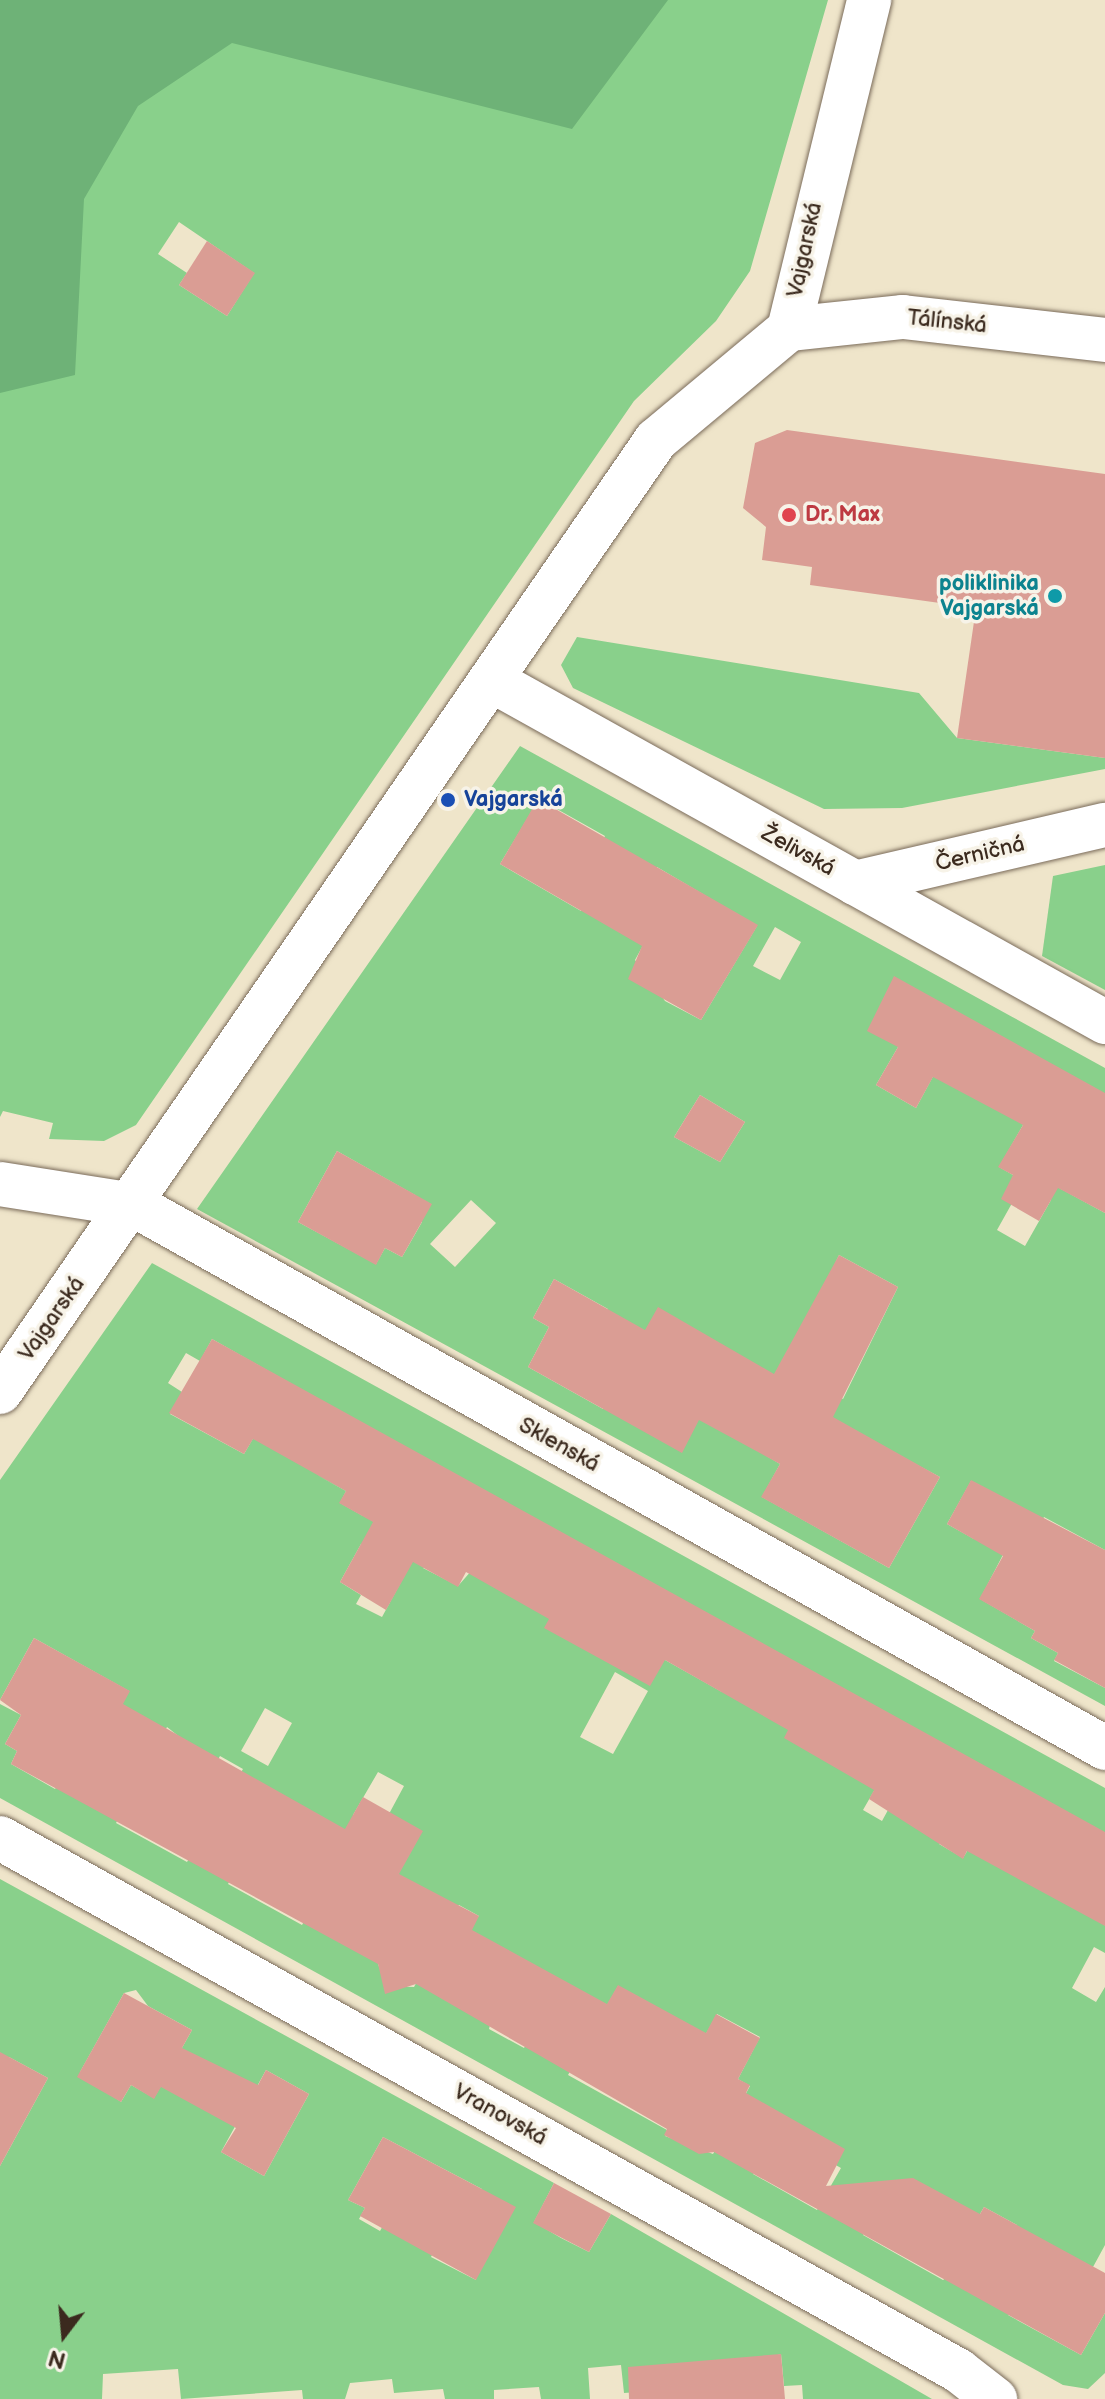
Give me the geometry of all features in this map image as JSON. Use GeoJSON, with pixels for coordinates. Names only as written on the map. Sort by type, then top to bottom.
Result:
{"type":"FeatureCollection","features":[{"type":"Feature","properties":{"kind":"street","name":"Vajgarská"},"geometry":{"type":"LineString","coordinates":[[0,1392],[134,1205],[656,440],[789,329],[869,0]]}},
{"type":"Feature","properties":{"kind":"street","name":"Tálínská"},"geometry":{"type":"LineString","coordinates":[[789,329],[903,317],[1105,340]]}},
{"type":"Feature","properties":{"kind":"street","name":"Želivská"},"geometry":{"type":"LineString","coordinates":[[491,680],[1105,1022]]}},
{"type":"Feature","properties":{"kind":"street","name":"Černičná"},"geometry":{"type":"LineString","coordinates":[[855,883],[1105,825]]}},
{"type":"Feature","properties":{"kind":"street","name":"Sklenská"},"geometry":{"type":"LineString","coordinates":[[0,1184],[134,1205],[1105,1748]]}},
{"type":"Feature","properties":{"kind":"street","name":"Vranovská"},"geometry":{"type":"LineString","coordinates":[[0,1838],[945,2363],[995,2399]]}},
{"type":"Feature","properties":{"kind":"green space"},"geometry":{"type":"Polygon","coordinates":[[[0,0],[828,0],[750,271],[716,321],[634,401],[136,1125],[104,1141],[49,1139],[53,1123],[3,1111],[0,1117],[0,0]],[[179,222],[158,254],[187,273],[179,285],[227,316],[254,273],[179,222]]]}},
{"type":"Feature","properties":{"kind":"green space"},"geometry":{"type":"Polygon","coordinates":[[[0,0],[668,0],[572,129],[232,43],[138,106],[84,199],[75,375],[0,393],[0,0]]]}},
{"type":"Feature","properties":{"kind":"green space"},"geometry":{"type":"Polygon","coordinates":[[[577,637],[919,693],[957,738],[1105,758],[1105,769],[902,808],[824,809],[573,688],[561,665],[577,637]]]}},
{"type":"Feature","properties":{"kind":"green space"},"geometry":{"type":"Polygon","coordinates":[[[520,746],[1105,1068],[1105,1108],[1061,1189],[1105,1213],[1105,1550],[1044,1517],[1023,1554],[1007,1547],[980,1599],[1035,1631],[1031,1638],[1058,1653],[1054,1661],[1105,1688],[1105,1706],[197,1209],[520,746]],[[539,799],[500,864],[581,911],[609,864],[595,854],[605,836],[539,799]],[[657,867],[636,905],[658,918],[635,960],[665,1001],[701,1020],[757,926],[657,867]],[[775,927],[753,966],[780,980],[801,942],[775,927]],[[965,1017],[898,1047],[876,1085],[916,1108],[965,1017]],[[1079,1079],[1023,1125],[999,1167],[1013,1175],[1011,1205],[997,1230],[1025,1246],[1051,1200],[1023,1184],[1079,1079]],[[700,1095],[674,1137],[720,1162],[745,1122],[700,1095]],[[337,1151],[298,1222],[376,1264],[385,1248],[402,1257],[422,1222],[415,1195],[337,1151]],[[471,1200],[430,1244],[455,1267],[496,1223],[471,1200]],[[839,1255],[786,1368],[843,1399],[898,1287],[839,1255]],[[554,1279],[533,1318],[549,1327],[528,1367],[603,1409],[625,1366],[588,1345],[608,1309],[554,1279]],[[810,1408],[765,1455],[780,1464],[762,1497],[889,1568],[940,1477],[810,1408]],[[971,1481],[947,1524],[974,1539],[971,1481]]]}},
{"type":"Feature","properties":{"kind":"green space"},"geometry":{"type":"Polygon","coordinates":[[[1105,865],[1105,990],[1042,956],[1053,876],[1105,865]]]}},
{"type":"Feature","properties":{"kind":"green space"},"geometry":{"type":"Polygon","coordinates":[[[152,1263],[1105,1788],[1105,1953],[1094,1947],[1072,1988],[1096,2002],[1105,1987],[1105,2245],[1093,2267],[1008,2315],[1081,2355],[1105,2313],[1105,2373],[1088,2389],[1063,2385],[0,1798],[0,1704],[21,1715],[5,1744],[17,1751],[11,1764],[55,1789],[129,1691],[34,1638],[0,1700],[0,1480],[152,1263]],[[212,1339],[200,1361],[186,1353],[168,1383],[182,1392],[170,1414],[244,1454],[286,1381],[212,1339]],[[315,1474],[346,1491],[340,1503],[363,1516],[369,1503],[315,1474]],[[522,1513],[423,1568],[458,1586],[522,1513]],[[361,1544],[340,1582],[361,1595],[356,1604],[382,1617],[401,1582],[361,1544]],[[662,1630],[649,1651],[722,1692],[662,1630]],[[615,1672],[580,1737],[613,1754],[648,1691],[615,1672]],[[265,1708],[241,1751],[268,1766],[292,1723],[265,1708]],[[167,1727],[116,1823],[187,1862],[243,1769],[220,1756],[215,1765],[167,1727]],[[378,1772],[353,1815],[390,1812],[404,1786],[378,1772]],[[875,1789],[863,1810],[882,1821],[894,1799],[875,1789]],[[267,1812],[228,1884],[302,1925],[353,1834],[267,1812]],[[945,1833],[939,1844],[963,1858],[969,1848],[945,1833]],[[459,1905],[378,1964],[386,1986],[414,1987],[436,1947],[479,1916],[459,1905]],[[562,1980],[490,2025],[489,2029],[524,2048],[562,1980]],[[618,1986],[568,2075],[667,2130],[665,2136],[713,2154],[750,2086],[738,2079],[760,2037],[717,2014],[691,2061],[651,2004],[618,1986]],[[776,2132],[753,2174],[817,2210],[841,2168],[776,2132]],[[896,2180],[863,2235],[943,2280],[1017,2225],[984,2207],[962,2245],[896,2180]]]}},
{"type":"Feature","properties":{"kind":"green space"},"geometry":{"type":"Polygon","coordinates":[[[0,1879],[554,2183],[534,2222],[561,2238],[589,2252],[611,2214],[932,2399],[803,2399],[802,2385],[784,2386],[781,2354],[665,2390],[624,2393],[621,2365],[588,2368],[590,2399],[541,2399],[539,2387],[494,2390],[494,2399],[445,2399],[443,2389],[394,2393],[392,2379],[350,2383],[345,2399],[303,2399],[302,2390],[181,2399],[178,2369],[103,2374],[102,2399],[0,2399],[0,2166],[48,2078],[9,2057],[0,2073],[0,1879]],[[136,1990],[124,1993],[80,2072],[121,2102],[131,2085],[154,2098],[192,2030],[148,2006],[136,1990]],[[266,2070],[221,2152],[264,2176],[309,2094],[266,2070]],[[383,2137],[348,2200],[365,2208],[359,2219],[380,2231],[386,2220],[436,2247],[431,2257],[476,2280],[482,2189],[383,2137]]]}},
{"type":"Feature","properties":{"kind":"building"},"geometry":{"type":"Polygon","coordinates":[[[207,241],[255,273],[227,316],[179,285],[207,241]]]}},
{"type":"Feature","properties":{"kind":"building","name":"poliklinika Vajgarská"},"geometry":{"type":"Polygon","coordinates":[[[787,430],[1105,474],[1105,758],[957,738],[976,608],[810,585],[812,567],[762,560],[766,527],[743,508],[755,443],[787,430]]]}},
{"type":"Feature","properties":{"kind":"building"},"geometry":{"type":"Polygon","coordinates":[[[538,799],[758,925],[701,1020],[628,979],[642,946],[500,864],[538,799]]]}},
{"type":"Feature","properties":{"kind":"building"},"geometry":{"type":"Polygon","coordinates":[[[894,976],[1105,1093],[1105,1213],[1058,1188],[1039,1221],[1001,1199],[1013,1175],[998,1167],[1023,1125],[933,1077],[916,1108],[876,1085],[898,1047],[867,1031],[894,976]]]}},
{"type":"Feature","properties":{"kind":"building"},"geometry":{"type":"Polygon","coordinates":[[[700,1095],[745,1122],[720,1162],[674,1137],[700,1095]]]}},
{"type":"Feature","properties":{"kind":"building"},"geometry":{"type":"Polygon","coordinates":[[[337,1151],[432,1204],[402,1257],[385,1248],[376,1265],[298,1222],[337,1151]]]}},
{"type":"Feature","properties":{"kind":"building"},"geometry":{"type":"Polygon","coordinates":[[[839,1255],[898,1287],[833,1417],[940,1477],[889,1568],[761,1497],[780,1464],[699,1420],[682,1453],[528,1367],[549,1327],[533,1318],[554,1279],[645,1330],[658,1307],[774,1374],[839,1255]]]}},
{"type":"Feature","properties":{"kind":"building"},"geometry":{"type":"Polygon","coordinates":[[[212,1339],[1105,1832],[1105,1926],[967,1851],[963,1859],[869,1799],[874,1790],[784,1738],[788,1730],[665,1660],[650,1686],[544,1628],[549,1619],[466,1572],[458,1587],[413,1562],[386,1610],[340,1582],[373,1522],[339,1503],[346,1491],[253,1439],[244,1454],[169,1413],[212,1339]]]}},
{"type":"Feature","properties":{"kind":"building"},"geometry":{"type":"Polygon","coordinates":[[[971,1480],[1105,1550],[1105,1688],[1054,1660],[1058,1653],[1031,1638],[1035,1631],[979,1599],[1003,1556],[947,1524],[971,1480]]]}},
{"type":"Feature","properties":{"kind":"building"},"geometry":{"type":"Polygon","coordinates":[[[34,1638],[130,1691],[123,1704],[345,1829],[363,1797],[423,1831],[399,1874],[479,1916],[472,1930],[607,2004],[618,1985],[706,2033],[716,2014],[760,2038],[738,2079],[750,2085],[746,2093],[845,2149],[826,2186],[913,2178],[980,2214],[984,2207],[1105,2273],[1105,2313],[1081,2355],[714,2152],[699,2154],[664,2135],[667,2129],[416,1984],[385,1994],[378,1964],[11,1764],[17,1751],[5,1744],[21,1715],[0,1700],[34,1638]]]}},
{"type":"Feature","properties":{"kind":"building"},"geometry":{"type":"Polygon","coordinates":[[[124,1993],[192,2030],[182,2048],[258,2085],[266,2070],[309,2094],[264,2176],[221,2152],[236,2128],[161,2087],[154,2099],[131,2085],[121,2102],[77,2077],[124,1993]]]}},
{"type":"Feature","properties":{"kind":"building"},"geometry":{"type":"Polygon","coordinates":[[[0,2052],[48,2078],[0,2166],[0,2052]]]}},
{"type":"Feature","properties":{"kind":"building"},"geometry":{"type":"Polygon","coordinates":[[[383,2137],[516,2207],[476,2280],[360,2216],[365,2208],[348,2200],[383,2137]]]}},
{"type":"Feature","properties":{"kind":"building"},"geometry":{"type":"Polygon","coordinates":[[[554,2183],[611,2214],[589,2252],[533,2223],[554,2183]]]}},
{"type":"Feature","properties":{"kind":"building"},"geometry":{"type":"Polygon","coordinates":[[[781,2354],[785,2399],[629,2399],[628,2367],[781,2354]]]}},
{"type":"Feature","properties":{"kind":"place","name":"Dr. Max"},"geometry":{"type":"Point","coordinates":[789,515]}},
{"type":"Feature","properties":{"kind":"place","name":"poliklinika Vajgarská"},"geometry":{"type":"Point","coordinates":[1055,596]}},
{"type":"Feature","properties":{"kind":"place","name":"Vajgarská"},"geometry":{"type":"Point","coordinates":[448,800]}}]}
